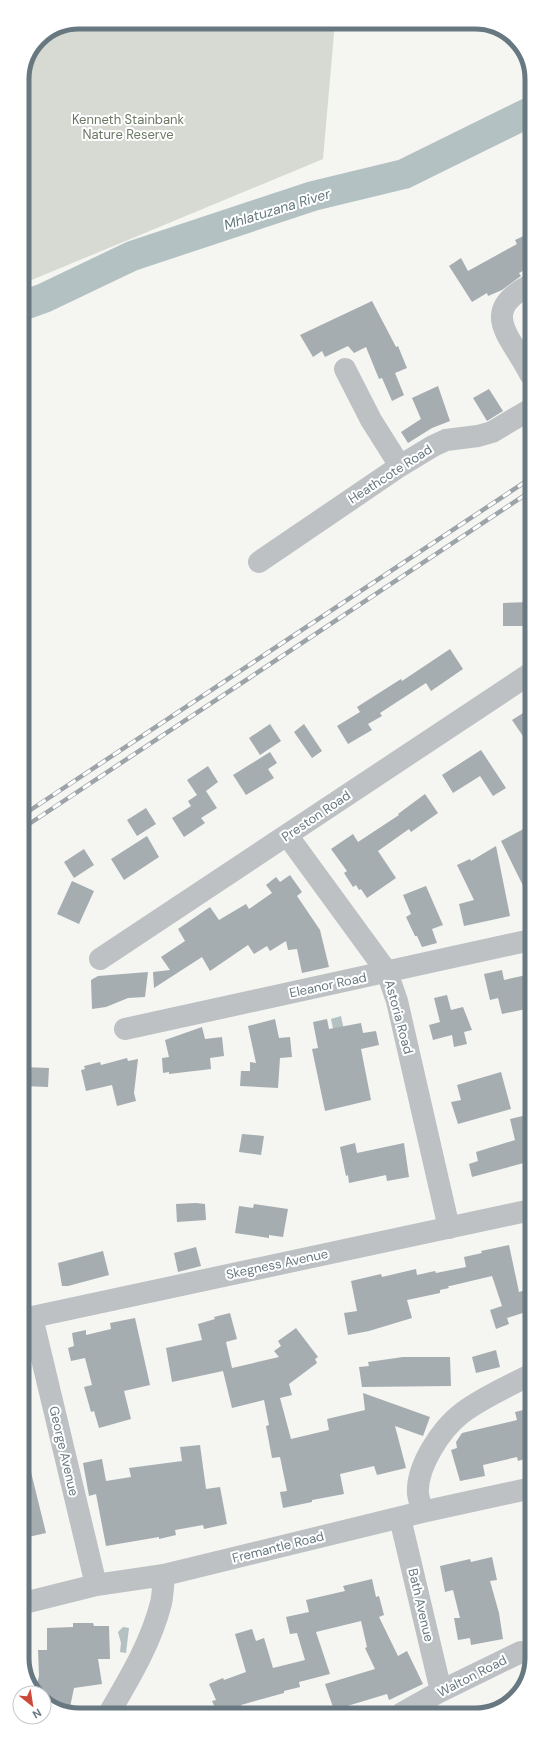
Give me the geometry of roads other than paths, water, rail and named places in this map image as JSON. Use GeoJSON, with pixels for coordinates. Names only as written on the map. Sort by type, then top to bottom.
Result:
{"type":"FeatureCollection","features":[{"type":"Feature","properties":{"kind":"street"},"geometry":{"type":"LineString","coordinates":[[525,288],[511,298],[503,308],[501,314],[510,340],[525,366]]}},
{"type":"Feature","properties":{"kind":"street"},"geometry":{"type":"LineString","coordinates":[[345,369],[371,420],[400,466]]}},
{"type":"Feature","properties":{"kind":"street","name":"Heathcote Road"},"geometry":{"type":"LineString","coordinates":[[259,562],[400,466],[433,446],[446,440],[478,436],[492,432],[525,412]]}},
{"type":"Feature","properties":{"kind":"street","name":"Preston Road"},"geometry":{"type":"LineString","coordinates":[[100,959],[525,677]]}},
{"type":"Feature","properties":{"kind":"street","name":"Astoria Road"},"geometry":{"type":"LineString","coordinates":[[287,835],[387,972],[397,1002],[449,1228]]}},
{"type":"Feature","properties":{"kind":"street","name":"Eleanor Road"},"geometry":{"type":"LineString","coordinates":[[125,1029],[525,941]]}},
{"type":"Feature","properties":{"kind":"street","name":"Skegness Avenue"},"geometry":{"type":"LineString","coordinates":[[29,1318],[525,1212]]}},
{"type":"Feature","properties":{"kind":"street","name":"George Avenue"},"geometry":{"type":"LineString","coordinates":[[29,1322],[96,1585]]}},
{"type":"Feature","properties":{"kind":"street"},"geometry":{"type":"LineString","coordinates":[[422,1512],[418,1494],[422,1469],[432,1448],[449,1424],[476,1404],[525,1378]]}},
{"type":"Feature","properties":{"kind":"street","name":"Fremantle Road"},"geometry":{"type":"LineString","coordinates":[[29,1602],[96,1585],[164,1575],[422,1512],[525,1490]]}},
{"type":"Feature","properties":{"kind":"street","name":"Bath Avenue"},"geometry":{"type":"LineString","coordinates":[[400,1518],[441,1691]]}},
{"type":"Feature","properties":{"kind":"street"},"geometry":{"type":"LineString","coordinates":[[112,1708],[142,1655],[161,1601],[164,1575]]}},
{"type":"Feature","properties":{"kind":"street","name":"Walton Road"},"geometry":{"type":"LineString","coordinates":[[412,1708],[441,1691],[522,1652]]}},
{"type":"Feature","properties":{"kind":"waterway","name":"Mhlatuzana River"},"geometry":{"type":"LineString","coordinates":[[29,303],[44,298],[132,256],[313,196],[404,174],[525,114]]}},
{"type":"Feature","properties":{"kind":"railway"},"geometry":{"type":"LineString","coordinates":[[29,811],[525,482]]}},
{"type":"Feature","properties":{"kind":"railway"},"geometry":{"type":"LineString","coordinates":[[29,824],[525,495]]}},
{"type":"Feature","properties":{"kind":"park label","name":"Kenneth Stainbank Nature Reserve"},"geometry":{"type":"Point","coordinates":[128,126]}}]}
